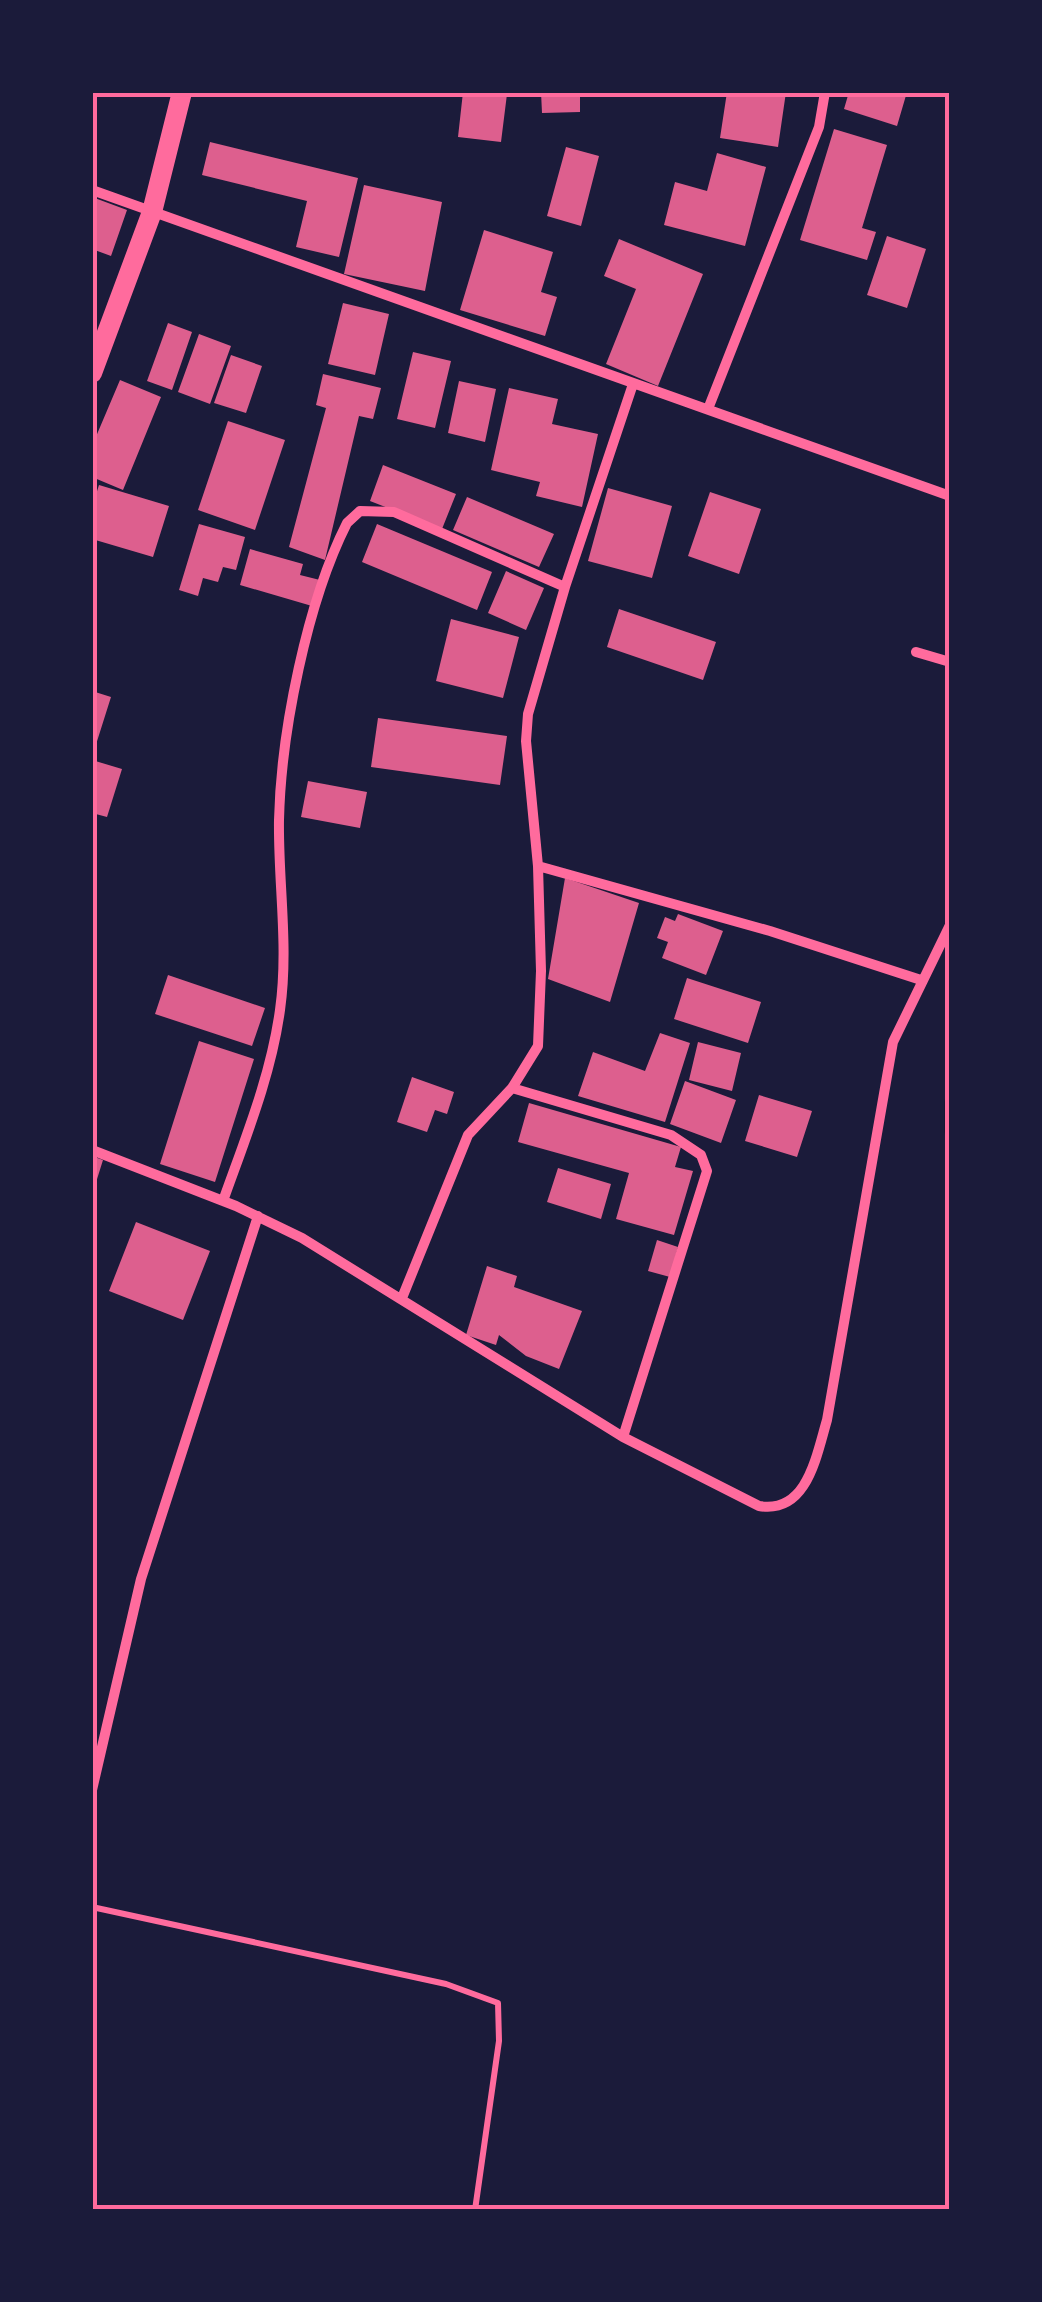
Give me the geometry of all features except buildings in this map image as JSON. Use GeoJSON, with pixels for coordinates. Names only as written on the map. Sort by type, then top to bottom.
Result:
{"type":"FeatureCollection","features":[{"type":"Feature","properties":{"kind":"main road"},"geometry":{"type":"LineString","coordinates":[[92,373],[152,212],[182,92]]}},
{"type":"Feature","properties":{"kind":"street"},"geometry":{"type":"LineString","coordinates":[[708,409],[819,127],[824,92]]}},
{"type":"Feature","properties":{"kind":"street"},"geometry":{"type":"LineString","coordinates":[[92,190],[950,496]]}},
{"type":"Feature","properties":{"kind":"street"},"geometry":{"type":"LineString","coordinates":[[402,1298],[468,1135],[512,1088],[538,1046],[542,971],[538,866],[527,753],[528,714],[565,587],[633,384]]}},
{"type":"Feature","properties":{"kind":"street"},"geometry":{"type":"LineString","coordinates":[[223,1200],[264,1086],[280,1012],[284,965],[279,822],[292,696],[347,523],[360,510],[394,512],[565,587]]}},
{"type":"Feature","properties":{"kind":"street"},"geometry":{"type":"LineString","coordinates":[[916,652],[950,662]]}},
{"type":"Feature","properties":{"kind":"street"},"geometry":{"type":"LineString","coordinates":[[538,866],[770,931],[921,980]]}},
{"type":"Feature","properties":{"kind":"street"},"geometry":{"type":"LineString","coordinates":[[92,1150],[258,1216],[358,1270],[623,1437],[760,1506],[779,1509],[792,1503],[812,1470],[827,1420],[894,1042],[950,925]]}},
{"type":"Feature","properties":{"kind":"street"},"geometry":{"type":"LineString","coordinates":[[512,1088],[671,1135],[701,1155],[707,1171],[660,1331],[623,1437]]}},
{"type":"Feature","properties":{"kind":"street"},"geometry":{"type":"LineString","coordinates":[[92,1790],[141,1579],[258,1216]]}},
{"type":"Feature","properties":{"kind":"path"},"geometry":{"type":"LineString","coordinates":[[92,1907],[491,1997],[500,2010],[499,2041],[475,2210]]}},
{"type":"Feature","properties":{"kind":"waterway"},"geometry":{"type":"LineString","coordinates":[[950,1102],[950,1132]]}}]}
